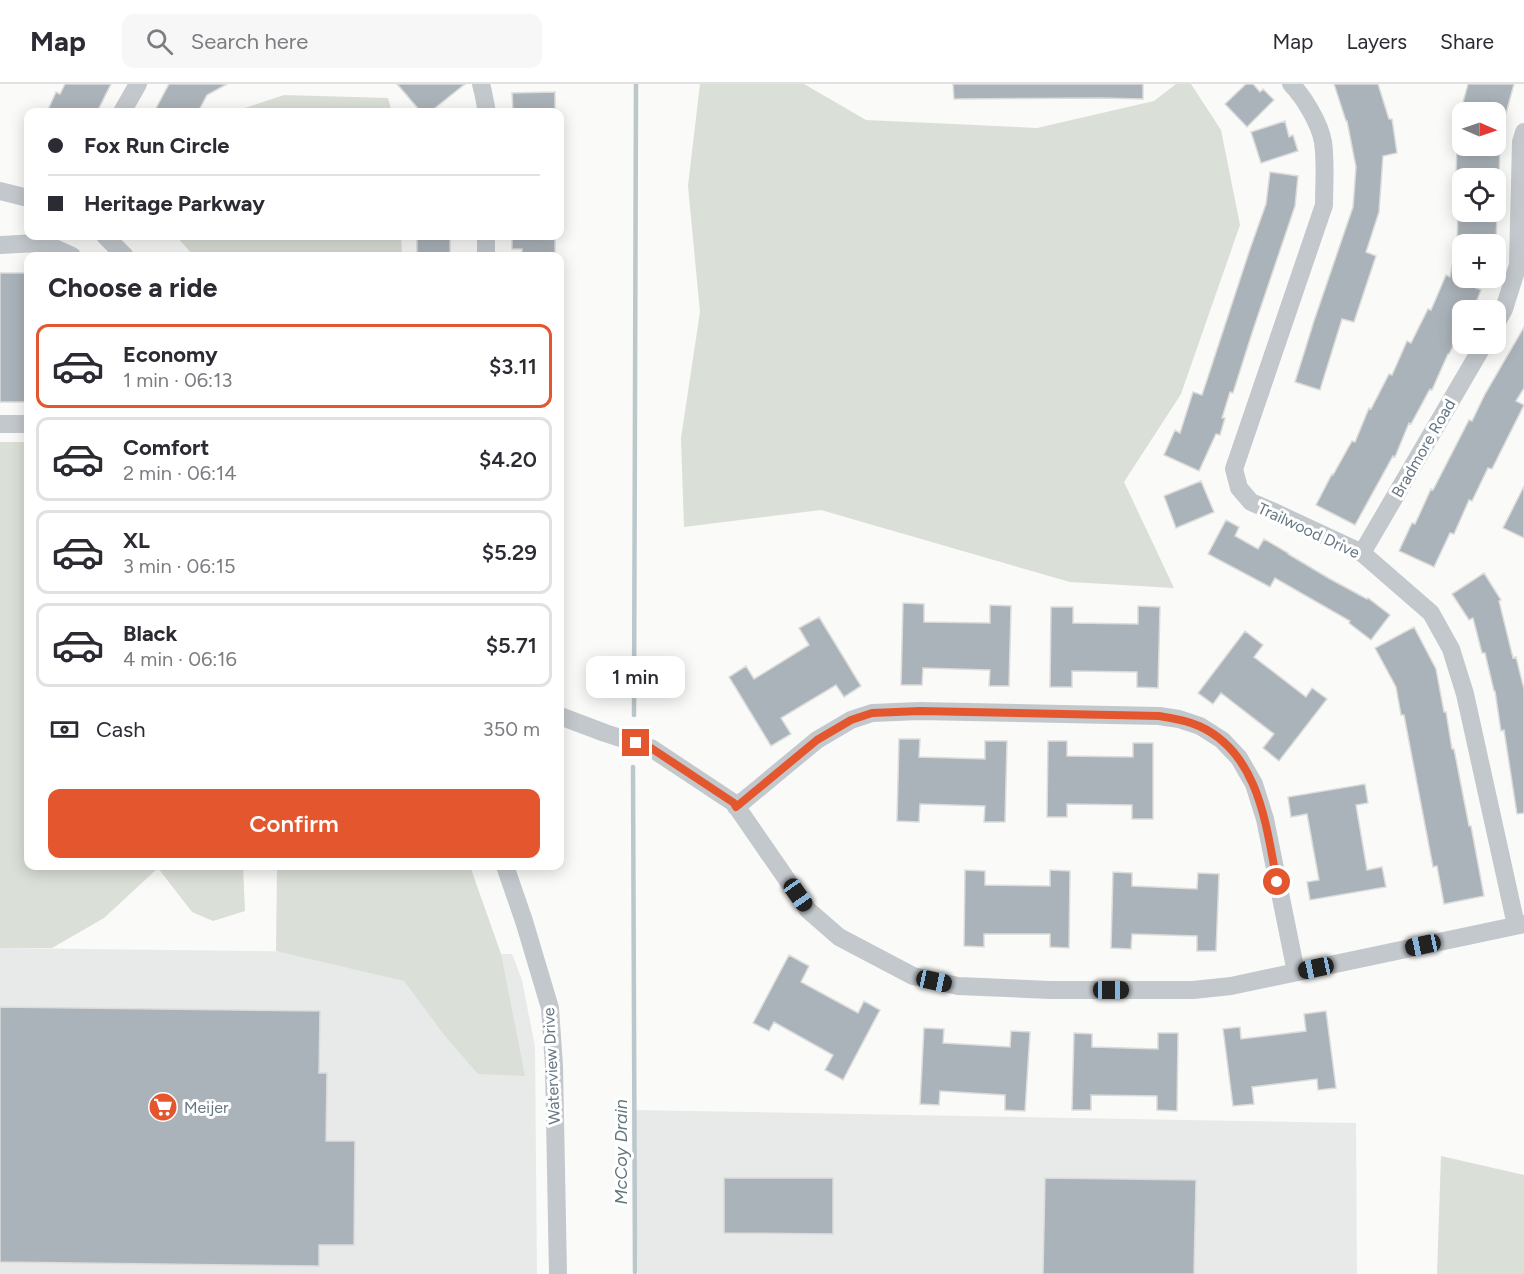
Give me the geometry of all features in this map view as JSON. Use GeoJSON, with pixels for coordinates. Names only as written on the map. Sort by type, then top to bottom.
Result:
{"type":"FeatureCollection","features":[{"type":"Feature","properties":{"kind":"street"},"geometry":{"type":"LineString","coordinates":[[124,108],[138,84]]}},
{"type":"Feature","properties":{"kind":"street"},"geometry":{"type":"LineString","coordinates":[[481,84],[486,108]]}},
{"type":"Feature","properties":{"kind":"street","name":"Trailwood Drive"},"geometry":{"type":"LineString","coordinates":[[1291,84],[1312,114],[1322,140],[1323,205],[1234,469],[1239,488],[1251,502],[1362,554],[1431,613],[1451,649],[1465,694],[1520,924]]}},
{"type":"Feature","properties":{"kind":"street"},"geometry":{"type":"LineString","coordinates":[[1506,303],[1518,265],[1521,142],[1524,132]]}},
{"type":"Feature","properties":{"kind":"street"},"geometry":{"type":"LineString","coordinates":[[0,191],[24,197]]}},
{"type":"Feature","properties":{"kind":"street"},"geometry":{"type":"LineString","coordinates":[[109,240],[121,252]]}},
{"type":"Feature","properties":{"kind":"street"},"geometry":{"type":"LineString","coordinates":[[0,245],[38,243],[63,252]]}},
{"type":"Feature","properties":{"kind":"street","name":"Bradmore Road"},"geometry":{"type":"LineString","coordinates":[[1362,554],[1478,354]]}},
{"type":"Feature","properties":{"kind":"street"},"geometry":{"type":"LineString","coordinates":[[0,424],[24,424]]}},
{"type":"Feature","properties":{"kind":"street"},"geometry":{"type":"LineString","coordinates":[[736,807],[817,740],[851,720],[872,713],[920,711],[1159,716],[1179,719],[1200,726],[1222,740],[1239,758],[1254,784],[1264,819],[1296,972]]}},
{"type":"Feature","properties":{"kind":"street"},"geometry":{"type":"LineString","coordinates":[[564,718],[651,748],[734,803],[808,910],[838,937],[913,976],[958,986],[1050,990],[1194,990],[1231,986],[1520,924]]}},
{"type":"Feature","properties":{"kind":"street","name":"Waterview Drive"},"geometry":{"type":"LineString","coordinates":[[506,870],[549,1008],[554,1066],[558,1274]]}},
{"type":"Feature","properties":{"kind":"shaded area"},"geometry":{"type":"Polygon","coordinates":[[[700,84],[804,84],[866,120],[1037,128],[1154,101],[1176,84],[1191,84],[1221,130],[1240,225],[1181,394],[1124,482],[1174,588],[1070,582],[821,510],[684,527],[681,438],[700,312],[688,186],[700,84]]]}},
{"type":"Feature","properties":{"kind":"shaded area"},"geometry":{"type":"Polygon","coordinates":[[[284,95],[388,98],[391,108],[245,108],[284,95]]]}},
{"type":"Feature","properties":{"kind":"shaded area"},"geometry":{"type":"Polygon","coordinates":[[[180,240],[401,240],[402,252],[190,252],[180,240]]]}},
{"type":"Feature","properties":{"kind":"shaded area"},"geometry":{"type":"Polygon","coordinates":[[[0,442],[24,442],[24,870],[156,870],[104,918],[52,948],[0,948],[0,442]]]}},
{"type":"Feature","properties":{"kind":"shaded area"},"geometry":{"type":"Polygon","coordinates":[[[160,870],[243,870],[245,911],[213,921],[192,912],[160,870]]]}},
{"type":"Feature","properties":{"kind":"shaded area"},"geometry":{"type":"Polygon","coordinates":[[[277,870],[471,870],[501,954],[525,1076],[478,1074],[445,1036],[404,981],[276,951],[277,870]]]}},
{"type":"Feature","properties":{"kind":"shaded area"},"geometry":{"type":"Polygon","coordinates":[[[0,948],[512,954],[522,980],[535,1047],[537,1274],[0,1274],[0,948]]]}},
{"type":"Feature","properties":{"kind":"shaded area"},"geometry":{"type":"Polygon","coordinates":[[[634,1110],[1356,1123],[1357,1274],[638,1274],[634,1110]]]}},
{"type":"Feature","properties":{"kind":"shaded area"},"geometry":{"type":"Polygon","coordinates":[[[1441,1156],[1524,1175],[1524,1274],[1437,1274],[1441,1156]]]}},
{"type":"Feature","properties":{"kind":"building"},"geometry":{"type":"Polygon","coordinates":[[[65,84],[111,84],[99,108],[49,108],[56,92],[60,94],[65,84]]]}},
{"type":"Feature","properties":{"kind":"building"},"geometry":{"type":"Polygon","coordinates":[[[169,84],[227,84],[207,95],[200,108],[156,108],[169,84]]]}},
{"type":"Feature","properties":{"kind":"building"},"geometry":{"type":"Polygon","coordinates":[[[397,84],[465,84],[435,108],[418,108],[397,84]]]}},
{"type":"Feature","properties":{"kind":"building"},"geometry":{"type":"Polygon","coordinates":[[[953,84],[1143,84],[1143,99],[954,99],[953,84]]]}},
{"type":"Feature","properties":{"kind":"building"},"geometry":{"type":"Polygon","coordinates":[[[1246,84],[1253,84],[1260,92],[1263,89],[1274,100],[1247,127],[1225,104],[1246,84]]]}},
{"type":"Feature","properties":{"kind":"building"},"geometry":{"type":"Polygon","coordinates":[[[1334,84],[1378,84],[1389,119],[1392,119],[1397,153],[1383,156],[1379,212],[1366,252],[1376,256],[1354,322],[1342,319],[1320,390],[1295,382],[1353,207],[1356,167],[1347,121],[1334,84]]]}},
{"type":"Feature","properties":{"kind":"building"},"geometry":{"type":"Polygon","coordinates":[[[1468,84],[1514,84],[1506,113],[1506,102],[1463,102],[1468,84]]]}},
{"type":"Feature","properties":{"kind":"building"},"geometry":{"type":"Polygon","coordinates":[[[555,92],[555,108],[513,108],[512,93],[555,92]]]}},
{"type":"Feature","properties":{"kind":"building"},"geometry":{"type":"Polygon","coordinates":[[[1285,121],[1289,137],[1293,135],[1298,151],[1261,163],[1251,132],[1285,121]]]}},
{"type":"Feature","properties":{"kind":"building"},"geometry":{"type":"Polygon","coordinates":[[[1457,156],[1500,156],[1499,168],[1456,168],[1457,156]]]}},
{"type":"Feature","properties":{"kind":"building"},"geometry":{"type":"Polygon","coordinates":[[[1270,172],[1298,176],[1295,206],[1233,393],[1230,392],[1222,418],[1225,418],[1220,435],[1216,434],[1199,471],[1164,455],[1175,430],[1180,433],[1193,392],[1202,395],[1266,204],[1270,172]]]}},
{"type":"Feature","properties":{"kind":"building"},"geometry":{"type":"Polygon","coordinates":[[[1458,222],[1497,222],[1496,234],[1457,234],[1458,222]]]}},
{"type":"Feature","properties":{"kind":"building"},"geometry":{"type":"Polygon","coordinates":[[[417,240],[450,240],[450,252],[417,252],[417,240]]]}},
{"type":"Feature","properties":{"kind":"building"},"geometry":{"type":"Polygon","coordinates":[[[512,240],[555,240],[555,252],[522,252],[522,249],[512,249],[512,240]]]}},
{"type":"Feature","properties":{"kind":"building"},"geometry":{"type":"Polygon","coordinates":[[[1452,267],[1452,288],[1481,290],[1477,300],[1452,300],[1452,348],[1432,390],[1430,389],[1411,424],[1409,423],[1395,457],[1393,456],[1355,525],[1316,505],[1352,441],[1355,442],[1369,408],[1371,409],[1389,374],[1392,375],[1407,341],[1411,343],[1428,309],[1431,310],[1446,275],[1450,277],[1452,267]]]}},
{"type":"Feature","properties":{"kind":"building"},"geometry":{"type":"Polygon","coordinates":[[[0,273],[24,273],[24,402],[0,402],[0,273]]]}},
{"type":"Feature","properties":{"kind":"building"},"geometry":{"type":"Polygon","coordinates":[[[1524,327],[1524,388],[1516,401],[1524,405],[1492,469],[1488,468],[1472,501],[1469,500],[1454,534],[1450,533],[1434,567],[1399,551],[1469,420],[1472,421],[1524,327]]]}},
{"type":"Feature","properties":{"kind":"building"},"geometry":{"type":"Polygon","coordinates":[[[1201,481],[1214,512],[1176,528],[1164,496],[1201,481]]]}},
{"type":"Feature","properties":{"kind":"building"},"geometry":{"type":"Polygon","coordinates":[[[1524,486],[1524,538],[1503,528],[1524,486]]]}},
{"type":"Feature","properties":{"kind":"building"},"geometry":{"type":"Polygon","coordinates":[[[1226,520],[1239,527],[1235,536],[1258,549],[1264,539],[1330,579],[1368,598],[1390,615],[1371,640],[1349,623],[1350,621],[1275,578],[1270,587],[1208,554],[1226,520]]]}},
{"type":"Feature","properties":{"kind":"building"},"geometry":{"type":"Polygon","coordinates":[[[1484,573],[1501,600],[1499,601],[1513,658],[1516,657],[1524,689],[1524,813],[1517,814],[1504,730],[1501,731],[1495,691],[1485,653],[1482,653],[1473,618],[1469,620],[1452,594],[1484,573]]]}},
{"type":"Feature","properties":{"kind":"building"},"geometry":{"type":"Polygon","coordinates":[[[903,603],[924,604],[924,622],[990,623],[990,605],[1011,606],[1009,686],[989,686],[990,670],[923,668],[922,685],[901,685],[903,603]]]}},
{"type":"Feature","properties":{"kind":"building"},"geometry":{"type":"Polygon","coordinates":[[[1138,606],[1160,607],[1158,688],[1137,687],[1137,672],[1072,671],[1072,687],[1050,687],[1051,607],[1073,607],[1073,623],[1138,624],[1138,606]]]}},
{"type":"Feature","properties":{"kind":"building"},"geometry":{"type":"Polygon","coordinates":[[[819,617],[861,686],[844,697],[836,685],[781,718],[791,734],[771,746],[729,677],[746,666],[754,679],[809,645],[799,628],[819,617]]]}},
{"type":"Feature","properties":{"kind":"building"},"geometry":{"type":"Polygon","coordinates":[[[1414,627],[1436,669],[1484,896],[1444,904],[1437,866],[1433,867],[1404,715],[1401,715],[1396,687],[1375,648],[1414,627]]]}},
{"type":"Feature","properties":{"kind":"building"},"geometry":{"type":"Polygon","coordinates":[[[1245,631],[1263,645],[1254,657],[1306,697],[1312,688],[1327,699],[1279,761],[1263,748],[1274,734],[1221,693],[1213,704],[1198,693],[1245,631]]]}},
{"type":"Feature","properties":{"kind":"building"},"geometry":{"type":"Polygon","coordinates":[[[899,739],[920,739],[919,757],[985,759],[985,741],[1007,741],[1005,822],[984,822],[985,806],[920,804],[919,822],[897,821],[899,739]]]}},
{"type":"Feature","properties":{"kind":"building"},"geometry":{"type":"Polygon","coordinates":[[[1048,741],[1067,741],[1067,756],[1133,757],[1133,743],[1153,743],[1153,819],[1132,819],[1132,805],[1067,804],[1067,817],[1047,817],[1048,741]]]}},
{"type":"Feature","properties":{"kind":"building"},"geometry":{"type":"Polygon","coordinates":[[[1365,784],[1368,803],[1356,805],[1367,870],[1382,867],[1386,887],[1310,900],[1307,882],[1319,880],[1307,814],[1291,817],[1288,797],[1365,784]]]}},
{"type":"Feature","properties":{"kind":"building"},"geometry":{"type":"Polygon","coordinates":[[[965,870],[985,871],[985,885],[1050,886],[1050,870],[1070,871],[1069,948],[1050,947],[1050,934],[984,934],[984,947],[964,946],[965,870]]]}},
{"type":"Feature","properties":{"kind":"building"},"geometry":{"type":"Polygon","coordinates":[[[1113,872],[1132,873],[1132,886],[1197,889],[1198,873],[1219,874],[1216,951],[1197,951],[1197,936],[1132,934],[1131,949],[1111,948],[1113,872]]]}},
{"type":"Feature","properties":{"kind":"building"},"geometry":{"type":"Polygon","coordinates":[[[789,955],[809,966],[801,982],[858,1013],[864,1001],[880,1010],[843,1080],[825,1070],[833,1055],[774,1022],[769,1031],[753,1023],[789,955]]]}},
{"type":"Feature","properties":{"kind":"building","name":"Meijer"},"geometry":{"type":"Polygon","coordinates":[[[0,1007],[320,1011],[319,1073],[327,1073],[326,1141],[355,1141],[354,1245],[319,1245],[319,1266],[0,1262],[0,1007]]]}},
{"type":"Feature","properties":{"kind":"building"},"geometry":{"type":"Polygon","coordinates":[[[1326,1011],[1336,1088],[1318,1090],[1317,1079],[1252,1087],[1254,1104],[1233,1106],[1223,1029],[1240,1027],[1241,1039],[1306,1031],[1304,1014],[1326,1011]]]}},
{"type":"Feature","properties":{"kind":"building"},"geometry":{"type":"Polygon","coordinates":[[[924,1028],[944,1029],[943,1043],[1010,1047],[1011,1031],[1030,1032],[1025,1111],[1005,1110],[1005,1095],[940,1091],[939,1105],[920,1104],[924,1028]]]}},
{"type":"Feature","properties":{"kind":"building"},"geometry":{"type":"Polygon","coordinates":[[[1074,1033],[1092,1034],[1092,1047],[1158,1049],[1158,1033],[1178,1033],[1177,1111],[1157,1110],[1157,1096],[1091,1095],[1091,1110],[1072,1110],[1074,1033]]]}},
{"type":"Feature","properties":{"kind":"building"},"geometry":{"type":"Polygon","coordinates":[[[724,1178],[833,1178],[833,1234],[724,1233],[724,1178]]]}},
{"type":"Feature","properties":{"kind":"building"},"geometry":{"type":"Polygon","coordinates":[[[1045,1178],[1196,1180],[1194,1274],[1043,1274],[1045,1178]]]}},
{"type":"Feature","properties":{"kind":"waterway"},"geometry":{"type":"LineString","coordinates":[[634,715],[636,84]]}},
{"type":"Feature","properties":{"kind":"waterway","name":"McCoy Drain"},"geometry":{"type":"LineString","coordinates":[[633,767],[635,1272]]}},
{"type":"Feature","properties":{"kind":"place","name":"Meijer"},"geometry":{"type":"Point","coordinates":[163,1107]}},
{"type":"Feature","properties":{"kind":"route"},"geometry":{"type":"LineString","coordinates":[[636,743],[651,748],[734,803],[736,807],[817,740],[851,720],[872,713],[920,711],[1159,716],[1179,719],[1200,726],[1222,740],[1239,758],[1254,784],[1277,882]]}}]}
